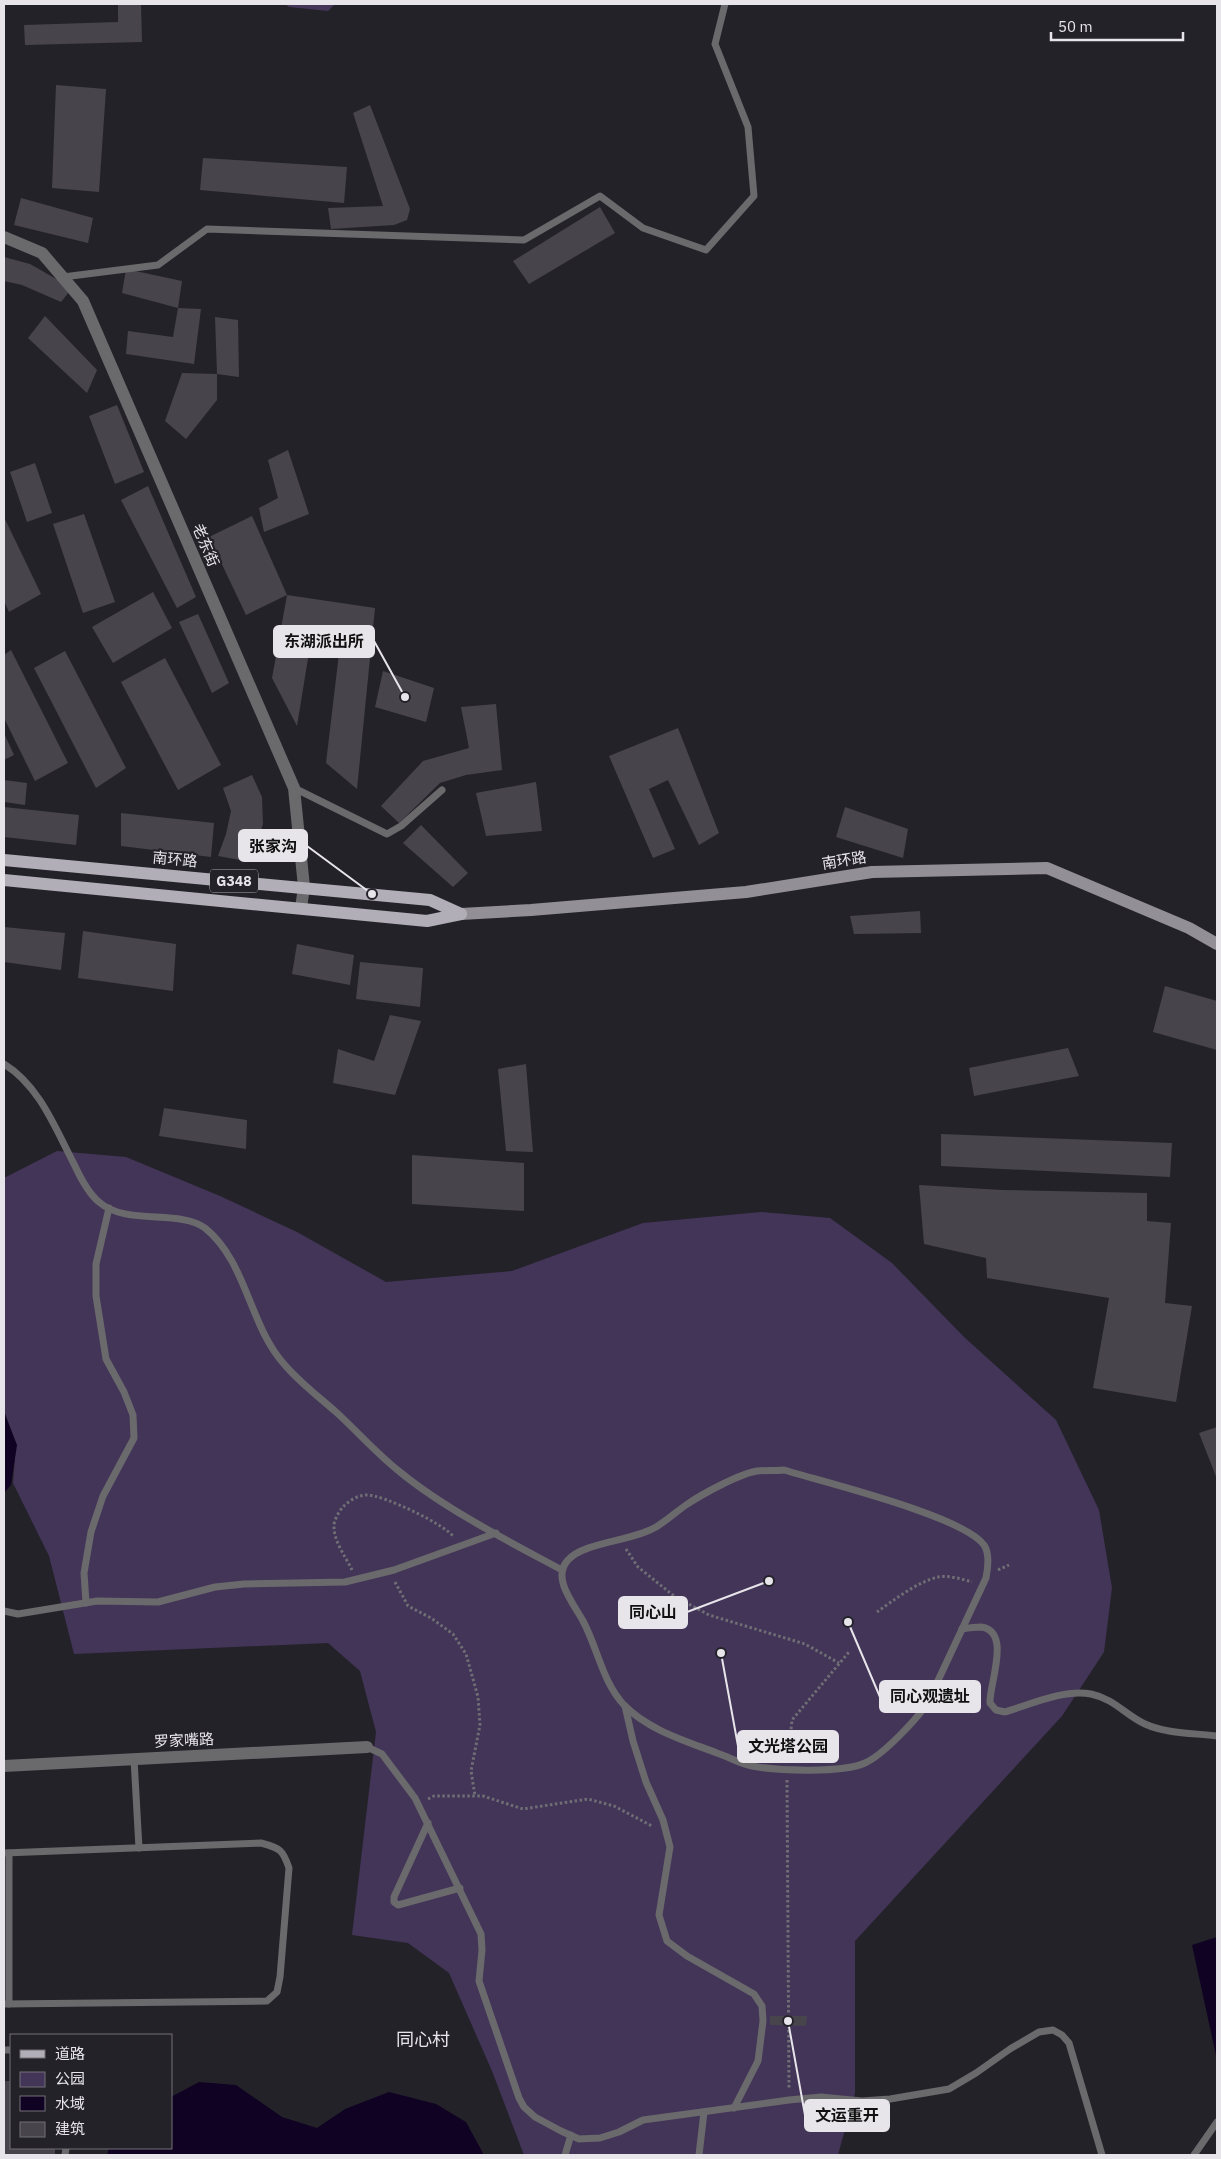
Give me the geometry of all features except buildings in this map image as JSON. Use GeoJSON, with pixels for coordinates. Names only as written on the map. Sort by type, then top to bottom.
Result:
{"type":"FeatureCollection","features":[{"type":"Feature","properties":{"kind":"main road","name":"南环路"},"geometry":{"type":"LineString","coordinates":[[4,860],[430,900],[461,914]]}},
{"type":"Feature","properties":{"kind":"main road","name":"南环路"},"geometry":{"type":"LineString","coordinates":[[4,880],[427,921],[461,914],[746,892],[872,872],[1047,868],[1189,928],[1217,944]]}},
{"type":"Feature","properties":{"kind":"street","name":"老东街"},"geometry":{"type":"LineString","coordinates":[[4,236],[42,253],[83,301],[294,788],[304,887],[301,908]]}},
{"type":"Feature","properties":{"kind":"street","name":"罗家嘴路"},"geometry":{"type":"LineString","coordinates":[[4,1766],[367,1746]]}},
{"type":"Feature","properties":{"kind":"lane"},"geometry":{"type":"LineString","coordinates":[[63,277],[158,265],[207,229],[524,240],[600,196],[643,228],[706,250],[754,196],[748,127],[715,44],[725,4]]}},
{"type":"Feature","properties":{"kind":"lane"},"geometry":{"type":"LineString","coordinates":[[294,788],[387,834],[401,826],[442,790]]}},
{"type":"Feature","properties":{"kind":"lane"},"geometry":{"type":"LineString","coordinates":[[4,1064],[16,1071],[28,1084],[42,1105],[85,1187],[100,1203],[117,1211],[148,1217],[188,1220],[204,1228],[220,1245],[236,1270],[266,1339],[284,1364],[400,1472],[444,1502],[562,1570]]}},
{"type":"Feature","properties":{"kind":"lane"},"geometry":{"type":"LineString","coordinates":[[86,1603],[84,1573],[91,1532],[103,1496],[134,1438],[133,1414],[124,1392],[106,1359],[96,1296],[96,1264],[109,1208]]}},
{"type":"Feature","properties":{"kind":"lane"},"geometry":{"type":"LineString","coordinates":[[784,1470],[872,1496],[958,1525],[974,1534],[985,1546],[988,1560],[986,1578],[927,1704],[920,1714],[877,1756],[852,1768],[787,1771],[751,1766],[681,1739],[651,1725],[625,1706],[609,1685],[590,1633],[562,1584],[562,1570],[568,1559],[587,1549],[619,1540],[631,1538],[655,1528],[712,1489],[756,1471],[784,1470]]}},
{"type":"Feature","properties":{"kind":"lane"},"geometry":{"type":"LineString","coordinates":[[4,1611],[18,1614],[97,1601],[158,1602],[215,1586],[346,1582],[390,1572],[496,1533]]}},
{"type":"Feature","properties":{"kind":"lane"},"geometry":{"type":"LineString","coordinates":[[962,1629],[982,1627],[990,1630],[997,1638],[998,1656],[990,1694],[990,1703],[996,1710],[1005,1712],[1069,1694],[1090,1694],[1110,1700],[1144,1724],[1162,1730],[1217,1736]]}},
{"type":"Feature","properties":{"kind":"lane"},"geometry":{"type":"LineString","coordinates":[[625,1706],[633,1741],[670,1847],[659,1915],[667,1941],[687,1956],[754,1994],[762,2006],[763,2021],[758,2061],[749,2082],[734,2108]]}},
{"type":"Feature","properties":{"kind":"lane"},"geometry":{"type":"LineString","coordinates":[[367,1746],[382,1754],[418,1803],[481,1934],[482,1950],[478,1981],[519,2098],[524,2107],[535,2117],[580,2139],[600,2138],[619,2132],[643,2120],[789,2100],[821,2097],[872,2100],[910,2096],[949,2089],[1025,2040],[1039,2032],[1052,2030],[1062,2035],[1069,2043],[1102,2155]]}},
{"type":"Feature","properties":{"kind":"lane"},"geometry":{"type":"LineString","coordinates":[[134,1759],[139,1848]]}},
{"type":"Feature","properties":{"kind":"lane"},"geometry":{"type":"LineString","coordinates":[[428,1823],[394,1897],[394,1902],[398,1905],[460,1888]]}},
{"type":"Feature","properties":{"kind":"lane"},"geometry":{"type":"LineString","coordinates":[[261,1843],[276,1847],[285,1854],[289,1868],[280,1977],[277,1992],[267,2001],[7,2004],[6,1853],[261,1843]]}},
{"type":"Feature","properties":{"kind":"lane"},"geometry":{"type":"LineString","coordinates":[[699,2155],[704,2112]]}},
{"type":"Feature","properties":{"kind":"lane"},"geometry":{"type":"LineString","coordinates":[[1194,2155],[1217,2122]]}},
{"type":"Feature","properties":{"kind":"lane"},"geometry":{"type":"LineString","coordinates":[[565,2155],[571,2135]]}},
{"type":"Feature","properties":{"kind":"path"},"geometry":{"type":"LineString","coordinates":[[358,1580],[337,1542],[333,1526],[340,1510],[349,1501],[364,1495],[377,1496],[437,1523],[451,1533],[461,1546]]}},
{"type":"Feature","properties":{"kind":"path"},"geometry":{"type":"LineString","coordinates":[[619,1540],[638,1567],[674,1596],[709,1615],[805,1644],[839,1663]]}},
{"type":"Feature","properties":{"kind":"path"},"geometry":{"type":"LineString","coordinates":[[390,1572],[408,1606],[431,1618],[453,1634],[466,1654],[478,1697],[480,1725],[471,1771],[475,1796]]}},
{"type":"Feature","properties":{"kind":"path"},"geometry":{"type":"LineString","coordinates":[[877,1612],[907,1591],[938,1577],[961,1578],[982,1586]]}},
{"type":"Feature","properties":{"kind":"path"},"geometry":{"type":"LineString","coordinates":[[789,2100],[787,1771],[792,1720],[849,1652]]}},
{"type":"Feature","properties":{"kind":"path"},"geometry":{"type":"LineString","coordinates":[[418,1803],[434,1796],[483,1796],[522,1809],[588,1799],[614,1806],[645,1823],[666,1831]]}},
{"type":"Feature","properties":{"kind":"green space"},"geometry":{"type":"Polygon","coordinates":[[[285,4],[335,4],[328,11],[289,7],[285,4]]]}},
{"type":"Feature","properties":{"kind":"green space"},"geometry":{"type":"Polygon","coordinates":[[[57,1151],[126,1157],[220,1196],[297,1232],[386,1282],[512,1271],[643,1223],[761,1212],[830,1218],[892,1263],[964,1337],[1056,1420],[1099,1510],[1112,1588],[1104,1652],[1062,1716],[855,1941],[855,2093],[838,2155],[524,2155],[492,2071],[449,1973],[408,1943],[352,1935],[376,1732],[360,1671],[328,1643],[74,1654],[49,1556],[13,1483],[16,1444],[4,1410],[4,1178],[57,1151]]]}},
{"type":"Feature","properties":{"kind":"water"},"geometry":{"type":"Polygon","coordinates":[[[4,1412],[17,1445],[11,1485],[4,1493],[4,1412]]]}},
{"type":"Feature","properties":{"kind":"water"},"geometry":{"type":"Polygon","coordinates":[[[1217,1937],[1217,2060],[1192,1945],[1217,1937]]]}},
{"type":"Feature","properties":{"kind":"water"},"geometry":{"type":"Polygon","coordinates":[[[199,2082],[236,2085],[282,2117],[317,2128],[345,2109],[389,2092],[436,2104],[466,2122],[484,2155],[107,2155],[109,2149],[172,2149],[172,2096],[199,2082]]]}},
{"type":"Feature","properties":{"kind":"place","name":"东湖派出所"},"geometry":{"type":"Point","coordinates":[405,697]}},
{"type":"Feature","properties":{"kind":"place","name":"张家沟"},"geometry":{"type":"Point","coordinates":[372,894]}},
{"type":"Feature","properties":{"kind":"place","name":"同心山"},"geometry":{"type":"Point","coordinates":[769,1581]}},
{"type":"Feature","properties":{"kind":"place","name":"同心观遗址"},"geometry":{"type":"Point","coordinates":[848,1622]}},
{"type":"Feature","properties":{"kind":"place","name":"文光塔公园"},"geometry":{"type":"Point","coordinates":[721,1653]}},
{"type":"Feature","properties":{"kind":"place","name":"文运重开"},"geometry":{"type":"Point","coordinates":[788,2021]}},
{"type":"Feature","properties":{"kind":"district","name":"同心村"},"geometry":{"type":"Point","coordinates":[423,2039]}}]}
